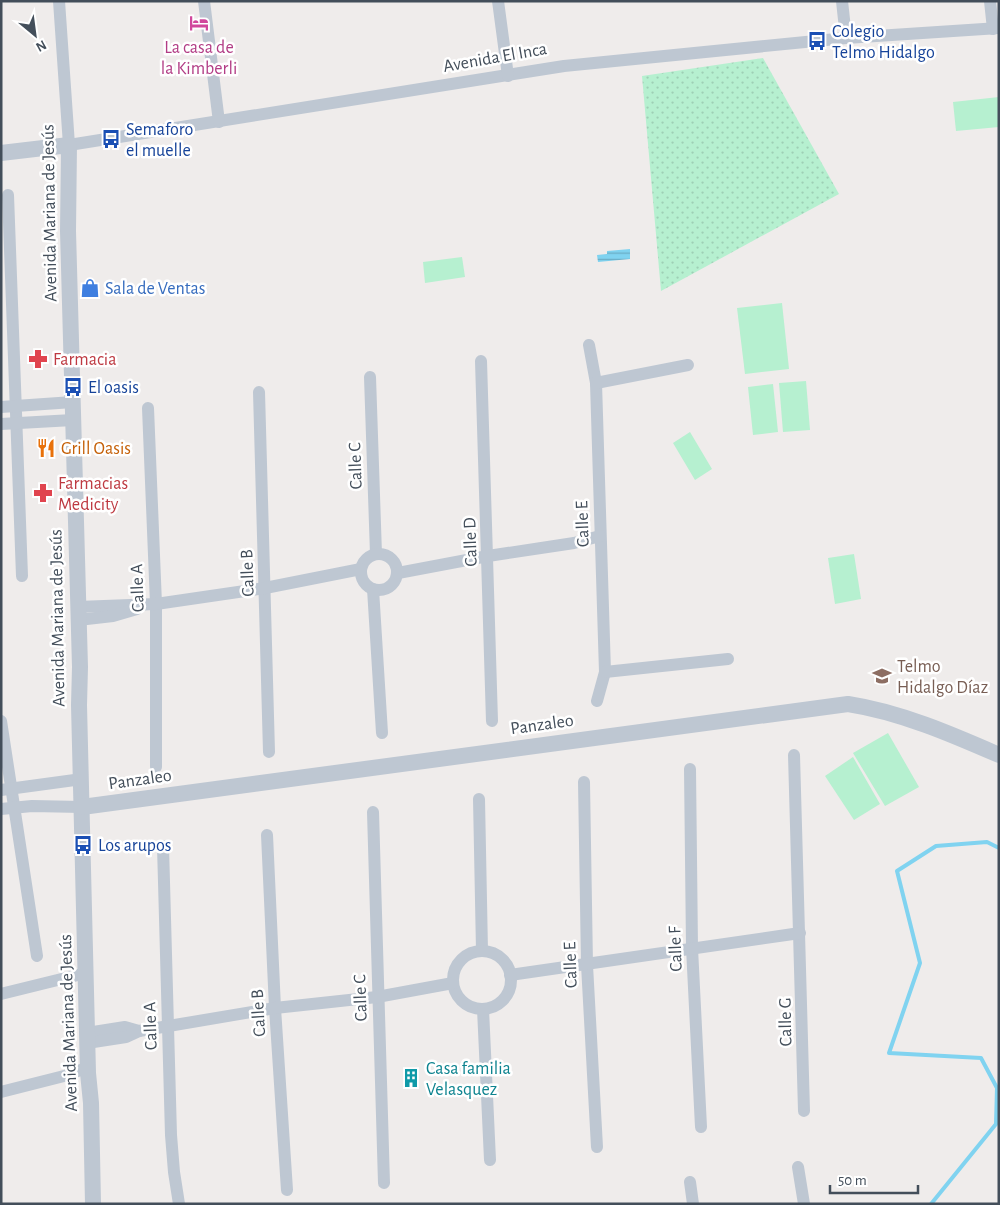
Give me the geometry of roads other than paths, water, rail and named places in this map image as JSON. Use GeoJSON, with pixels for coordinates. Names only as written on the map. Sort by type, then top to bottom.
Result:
{"type":"FeatureCollection","features":[{"type":"Feature","properties":{"kind":"street","name":"Avenida Mariana de Jesús"},"geometry":{"type":"LineString","coordinates":[[59,1],[69,145],[68,222],[87,1038],[91,1103],[93,1204]]}},
{"type":"Feature","properties":{"kind":"street"},"geometry":{"type":"LineString","coordinates":[[204,1],[219,122]]}},
{"type":"Feature","properties":{"kind":"street"},"geometry":{"type":"LineString","coordinates":[[498,1],[508,76]]}},
{"type":"Feature","properties":{"kind":"street"},"geometry":{"type":"LineString","coordinates":[[842,1],[846,38]]}},
{"type":"Feature","properties":{"kind":"street"},"geometry":{"type":"LineString","coordinates":[[990,1],[996,29]]}},
{"type":"Feature","properties":{"kind":"street","name":"Avenida El Inca"},"geometry":{"type":"LineString","coordinates":[[1,153],[69,145],[219,122],[564,66],[846,38],[996,29]]}},
{"type":"Feature","properties":{"kind":"street"},"geometry":{"type":"LineString","coordinates":[[8,195],[22,576]]}},
{"type":"Feature","properties":{"kind":"street","name":"Calle E"},"geometry":{"type":"LineString","coordinates":[[589,345],[596,383],[605,672],[597,701]]}},
{"type":"Feature","properties":{"kind":"street","name":"Calle D"},"geometry":{"type":"LineString","coordinates":[[481,361],[492,721]]}},
{"type":"Feature","properties":{"kind":"street"},"geometry":{"type":"LineString","coordinates":[[596,383],[688,365]]}},
{"type":"Feature","properties":{"kind":"street","name":"Calle C"},"geometry":{"type":"LineString","coordinates":[[370,377],[376,554]]}},
{"type":"Feature","properties":{"kind":"street","name":"Calle B"},"geometry":{"type":"LineString","coordinates":[[259,392],[269,752]]}},
{"type":"Feature","properties":{"kind":"street"},"geometry":{"type":"LineString","coordinates":[[1,407],[73,402]]}},
{"type":"Feature","properties":{"kind":"street","name":"Calle A"},"geometry":{"type":"LineString","coordinates":[[148,408],[156,604],[156,767]]}},
{"type":"Feature","properties":{"kind":"street"},"geometry":{"type":"LineString","coordinates":[[1,424],[73,420]]}},
{"type":"Feature","properties":{"kind":"street"},"geometry":{"type":"LineString","coordinates":[[398,573],[488,556],[574,543],[600,536]]}},
{"type":"Feature","properties":{"kind":"street"},"geometry":{"type":"LineString","coordinates":[[376,554],[387,555],[392,558],[398,573],[390,587],[384,590],[373,590],[362,579],[361,569],[366,559],[376,554]]}},
{"type":"Feature","properties":{"kind":"street"},"geometry":{"type":"LineString","coordinates":[[78,613],[113,616],[156,604],[265,588],[361,569]]}},
{"type":"Feature","properties":{"kind":"street"},"geometry":{"type":"LineString","coordinates":[[373,590],[382,733]]}},
{"type":"Feature","properties":{"kind":"street"},"geometry":{"type":"LineString","coordinates":[[605,672],[728,659]]}},
{"type":"Feature","properties":{"kind":"street","name":"Panzaleo"},"geometry":{"type":"LineString","coordinates":[[82,807],[848,704],[876,708],[999,755]]}},
{"type":"Feature","properties":{"kind":"street"},"geometry":{"type":"LineString","coordinates":[[1,721],[8,808],[37,956]]}},
{"type":"Feature","properties":{"kind":"street","name":"Calle G"},"geometry":{"type":"LineString","coordinates":[[794,755],[804,1110]]}},
{"type":"Feature","properties":{"kind":"street","name":"Calle F"},"geometry":{"type":"LineString","coordinates":[[690,769],[692,948],[701,1127]]}},
{"type":"Feature","properties":{"kind":"street"},"geometry":{"type":"LineString","coordinates":[[6,789],[82,779]]}},
{"type":"Feature","properties":{"kind":"street","name":"Calle E"},"geometry":{"type":"LineString","coordinates":[[584,782],[587,964],[597,1147]]}},
{"type":"Feature","properties":{"kind":"street"},"geometry":{"type":"LineString","coordinates":[[479,799],[482,951]]}},
{"type":"Feature","properties":{"kind":"street"},"geometry":{"type":"LineString","coordinates":[[8,808],[82,807]]}},
{"type":"Feature","properties":{"kind":"street","name":"Calle C"},"geometry":{"type":"LineString","coordinates":[[373,812],[384,1183]]}},
{"type":"Feature","properties":{"kind":"street","name":"Calle B"},"geometry":{"type":"LineString","coordinates":[[267,835],[275,1008],[287,1190]]}},
{"type":"Feature","properties":{"kind":"street","name":"Calle A"},"geometry":{"type":"LineString","coordinates":[[163,846],[171,1135],[179,1204]]}},
{"type":"Feature","properties":{"kind":"street"},"geometry":{"type":"LineString","coordinates":[[510,975],[800,933]]}},
{"type":"Feature","properties":{"kind":"street"},"geometry":{"type":"LineString","coordinates":[[482,951],[496,954],[506,964],[510,975],[510,988],[506,996],[492,1007],[483,1008],[466,1004],[455,991],[453,983],[456,967],[460,960],[474,952],[482,951]]}},
{"type":"Feature","properties":{"kind":"street"},"geometry":{"type":"LineString","coordinates":[[1,994],[86,973]]}},
{"type":"Feature","properties":{"kind":"street"},"geometry":{"type":"LineString","coordinates":[[87,1038],[126,1037],[139,1031],[275,1008],[377,997],[453,983]]}},
{"type":"Feature","properties":{"kind":"street"},"geometry":{"type":"LineString","coordinates":[[483,1008],[490,1160]]}},
{"type":"Feature","properties":{"kind":"street"},"geometry":{"type":"LineString","coordinates":[[1,1092],[68,1075],[88,1067]]}},
{"type":"Feature","properties":{"kind":"street"},"geometry":{"type":"LineString","coordinates":[[798,1167],[804,1204]]}},
{"type":"Feature","properties":{"kind":"street"},"geometry":{"type":"LineString","coordinates":[[690,1182],[693,1204]]}},
{"type":"Feature","properties":{"kind":"water"},"geometry":{"type":"Polygon","coordinates":[[[630,249],[630,259],[598,262],[597,255],[607,254],[607,251],[630,249]]]}},
{"type":"Feature","properties":{"kind":"waterway"},"geometry":{"type":"LineString","coordinates":[[931,1204],[996,1124],[997,1088],[981,1058],[889,1053],[920,963],[897,871],[936,846],[987,842],[999,848]]}},
{"type":"Feature","properties":{"kind":"place","name":"La casa de la Kimberli"},"geometry":{"type":"Point","coordinates":[199,23]}},
{"type":"Feature","properties":{"kind":"place","name":"Colegio Telmo Hidalgo"},"geometry":{"type":"Point","coordinates":[817,41]}},
{"type":"Feature","properties":{"kind":"place","name":"Semaforo el muelle"},"geometry":{"type":"Point","coordinates":[111,139]}},
{"type":"Feature","properties":{"kind":"place","name":"Sala de Ventas"},"geometry":{"type":"Point","coordinates":[90,288]}},
{"type":"Feature","properties":{"kind":"place","name":"Farmacia"},"geometry":{"type":"Point","coordinates":[38,359]}},
{"type":"Feature","properties":{"kind":"place","name":"El oasis"},"geometry":{"type":"Point","coordinates":[73,387]}},
{"type":"Feature","properties":{"kind":"place","name":"Grill Oasis"},"geometry":{"type":"Point","coordinates":[46,448]}},
{"type":"Feature","properties":{"kind":"place","name":"Farmacias Medicity"},"geometry":{"type":"Point","coordinates":[43,493]}},
{"type":"Feature","properties":{"kind":"place","name":"Telmo Hidalgo Díaz"},"geometry":{"type":"Point","coordinates":[882,676]}},
{"type":"Feature","properties":{"kind":"place","name":"Los arupos"},"geometry":{"type":"Point","coordinates":[83,845]}},
{"type":"Feature","properties":{"kind":"place","name":"Casa familia Velasquez"},"geometry":{"type":"Point","coordinates":[411,1078]}}]}
